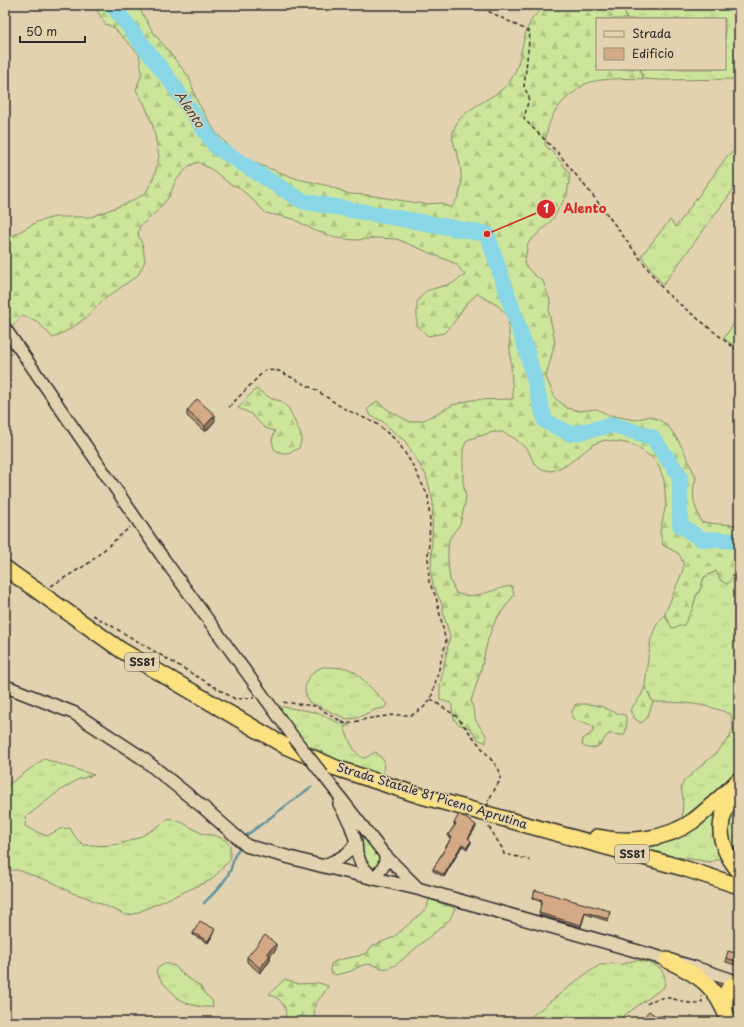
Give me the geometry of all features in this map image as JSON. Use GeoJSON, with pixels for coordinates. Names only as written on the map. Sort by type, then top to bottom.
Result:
{"type":"FeatureCollection","features":[{"type":"Feature","properties":{"kind":"highway","name":"Strada Statale 81 Piceno Aprutina"},"geometry":{"type":"LineString","coordinates":[[5,568],[121,650],[285,746],[336,768],[418,794],[683,868],[739,886]]}},
{"type":"Feature","properties":{"kind":"highway"},"geometry":{"type":"LineString","coordinates":[[524,824],[539,822],[606,839],[648,839],[679,829],[692,821],[715,803],[739,780]]}},
{"type":"Feature","properties":{"kind":"highway"},"geometry":{"type":"LineString","coordinates":[[739,788],[724,810],[721,823],[725,849],[730,860],[739,871]]}},
{"type":"Feature","properties":{"kind":"highway"},"geometry":{"type":"LineString","coordinates":[[667,960],[693,973],[710,987],[718,998],[727,1017]]}},
{"type":"Feature","properties":{"kind":"highway"},"geometry":{"type":"LineString","coordinates":[[727,1017],[724,1002],[727,991],[730,985],[738,982]]}},
{"type":"Feature","properties":{"kind":"main road"},"geometry":{"type":"LineString","coordinates":[[5,686],[74,713],[141,757],[204,808],[247,846],[419,890],[667,960],[738,982]]}},
{"type":"Feature","properties":{"kind":"street"},"geometry":{"type":"LineString","coordinates":[[5,328],[137,520],[264,698],[385,855],[419,890]]}},
{"type":"Feature","properties":{"kind":"street"},"geometry":{"type":"LineString","coordinates":[[323,775],[350,824],[361,864],[373,878],[383,868],[386,862],[385,855]]}},
{"type":"Feature","properties":{"kind":"street"},"geometry":{"type":"LineString","coordinates":[[322,866],[346,855],[356,842]]}},
{"type":"Feature","properties":{"kind":"path"},"geometry":{"type":"LineString","coordinates":[[476,5],[530,32],[524,87],[528,97],[524,119],[558,153],[594,197],[666,293],[739,352]]}},
{"type":"Feature","properties":{"kind":"path"},"geometry":{"type":"LineString","coordinates":[[93,615],[235,699],[264,698],[315,706],[346,724],[366,719],[394,715],[412,715],[424,707],[431,698],[446,642],[436,598],[429,582],[428,558],[430,522],[428,496],[412,464],[398,442],[377,424],[343,408],[316,390],[279,371],[265,370],[229,407]]}},
{"type":"Feature","properties":{"kind":"path"},"geometry":{"type":"LineString","coordinates":[[48,588],[89,563],[137,520]]}},
{"type":"Feature","properties":{"kind":"path"},"geometry":{"type":"LineString","coordinates":[[431,698],[457,717],[498,768],[501,774],[499,782],[488,801],[487,821]]}},
{"type":"Feature","properties":{"kind":"path"},"geometry":{"type":"LineString","coordinates":[[488,825],[504,854],[528,859],[529,861]]}},
{"type":"Feature","properties":{"kind":"path"},"geometry":{"type":"LineString","coordinates":[[647,1004],[660,998],[668,998],[693,1004],[700,1004],[702,1002],[700,993]]}},
{"type":"Feature","properties":{"kind":"green space"},"geometry":{"type":"Polygon","coordinates":[[[94,5],[135,5],[139,8],[153,32],[189,77],[197,101],[216,133],[236,153],[260,165],[298,179],[329,186],[349,194],[367,195],[424,204],[441,203],[451,208],[458,197],[461,181],[460,165],[453,141],[453,132],[463,115],[499,92],[512,78],[518,65],[525,36],[531,20],[546,5],[627,5],[625,10],[626,18],[596,18],[596,70],[640,70],[643,79],[605,80],[585,84],[570,95],[555,112],[549,123],[545,145],[557,157],[570,174],[567,195],[552,220],[528,243],[524,264],[534,275],[543,281],[550,301],[549,313],[555,342],[546,377],[555,398],[567,408],[580,411],[596,409],[609,415],[635,420],[650,416],[662,422],[669,428],[683,449],[696,478],[693,495],[695,506],[701,522],[739,525],[739,565],[735,566],[732,578],[727,584],[721,581],[716,571],[704,577],[692,610],[684,625],[672,628],[665,614],[683,570],[683,562],[679,554],[663,545],[660,532],[666,504],[664,480],[657,462],[634,445],[605,440],[594,444],[568,464],[552,471],[540,469],[533,461],[528,450],[514,438],[502,432],[493,432],[467,440],[463,449],[463,482],[466,497],[464,508],[460,524],[449,539],[448,563],[450,580],[456,593],[463,595],[477,595],[512,586],[514,595],[495,621],[488,639],[480,673],[471,701],[476,721],[486,735],[486,743],[478,739],[470,728],[458,724],[454,719],[451,703],[440,700],[440,685],[450,636],[442,604],[433,585],[431,573],[433,502],[426,475],[405,441],[382,421],[371,416],[367,410],[377,401],[388,410],[410,422],[424,420],[453,405],[471,400],[513,399],[508,315],[497,305],[477,294],[466,304],[454,322],[444,333],[428,336],[417,325],[417,302],[426,291],[453,283],[465,275],[456,264],[397,239],[376,238],[356,240],[336,238],[313,230],[294,219],[266,213],[237,186],[231,185],[214,171],[198,162],[189,166],[176,180],[169,197],[153,215],[140,226],[138,234],[143,247],[145,261],[138,275],[102,301],[87,317],[70,329],[53,338],[37,321],[22,316],[13,326],[5,320],[5,240],[37,222],[55,217],[91,217],[130,202],[146,193],[155,174],[159,156],[153,126],[145,105],[136,90],[142,73],[139,54],[113,27],[105,24],[94,5]]]}},
{"type":"Feature","properties":{"kind":"green space"},"geometry":{"type":"Polygon","coordinates":[[[627,5],[739,5],[739,79],[643,79],[640,70],[726,70],[726,18],[626,18],[625,10],[627,5]]]}},
{"type":"Feature","properties":{"kind":"green space"},"geometry":{"type":"Polygon","coordinates":[[[739,149],[739,182],[663,285],[641,256],[670,220],[676,227],[728,155],[739,149]]]}},
{"type":"Feature","properties":{"kind":"green space"},"geometry":{"type":"Polygon","coordinates":[[[739,317],[739,351],[724,338],[739,317]]]}},
{"type":"Feature","properties":{"kind":"green space"},"geometry":{"type":"Polygon","coordinates":[[[256,389],[272,399],[281,401],[289,409],[302,437],[299,448],[286,453],[274,449],[272,440],[275,431],[265,428],[250,413],[238,408],[256,389]]]}},
{"type":"Feature","properties":{"kind":"green space"},"geometry":{"type":"Polygon","coordinates":[[[739,565],[739,770],[720,790],[676,825],[682,818],[683,798],[681,787],[684,781],[714,755],[730,737],[733,728],[731,714],[712,707],[674,702],[653,702],[645,687],[651,639],[656,626],[665,614],[668,622],[692,610],[704,577],[716,571],[721,581],[732,578],[735,566],[739,565]]]}},
{"type":"Feature","properties":{"kind":"green space"},"geometry":{"type":"Polygon","coordinates":[[[323,667],[347,668],[356,673],[387,704],[384,708],[374,710],[357,718],[347,719],[309,702],[305,691],[307,681],[313,672],[323,667]]]}},
{"type":"Feature","properties":{"kind":"green space"},"geometry":{"type":"Polygon","coordinates":[[[645,687],[653,702],[647,718],[641,723],[634,718],[630,710],[641,696],[645,687]]]}},
{"type":"Feature","properties":{"kind":"green space"},"geometry":{"type":"Polygon","coordinates":[[[576,704],[600,706],[625,715],[626,730],[624,735],[610,734],[606,736],[602,743],[597,747],[584,747],[582,745],[583,739],[593,732],[594,727],[572,718],[572,711],[576,704]]]}},
{"type":"Feature","properties":{"kind":"green space"},"geometry":{"type":"Polygon","coordinates":[[[270,705],[315,712],[339,723],[350,725],[344,727],[349,740],[358,755],[365,758],[376,752],[384,761],[383,774],[377,778],[330,762],[327,754],[298,741],[270,705]]]}},
{"type":"Feature","properties":{"kind":"green space"},"geometry":{"type":"Polygon","coordinates":[[[44,759],[94,775],[79,779],[59,791],[26,817],[25,826],[34,831],[47,836],[60,829],[70,828],[76,838],[83,845],[112,845],[127,842],[142,836],[169,818],[183,823],[201,833],[216,836],[225,840],[230,846],[230,860],[211,880],[134,914],[126,915],[83,896],[72,893],[54,883],[18,870],[5,870],[5,787],[44,759]]]}},
{"type":"Feature","properties":{"kind":"green space"},"geometry":{"type":"Polygon","coordinates":[[[739,794],[739,857],[728,836],[726,819],[739,794]]]}},
{"type":"Feature","properties":{"kind":"green space"},"geometry":{"type":"Polygon","coordinates":[[[720,806],[723,857],[710,862],[665,855],[633,845],[720,806]]]}},
{"type":"Feature","properties":{"kind":"green space"},"geometry":{"type":"Polygon","coordinates":[[[362,837],[365,838],[382,858],[376,873],[362,861],[360,839],[362,837]]]}},
{"type":"Feature","properties":{"kind":"green space"},"geometry":{"type":"Polygon","coordinates":[[[429,899],[455,908],[450,919],[398,963],[387,968],[368,964],[349,972],[336,975],[330,972],[331,964],[338,960],[367,953],[372,946],[394,937],[427,908],[429,899]]]}},
{"type":"Feature","properties":{"kind":"green space"},"geometry":{"type":"Polygon","coordinates":[[[636,960],[654,965],[662,970],[665,980],[664,987],[615,1022],[524,1022],[583,976],[600,965],[612,963],[620,965],[636,960]]]}},
{"type":"Feature","properties":{"kind":"green space"},"geometry":{"type":"Polygon","coordinates":[[[164,964],[175,966],[185,976],[200,986],[205,994],[212,1000],[213,1007],[201,1007],[186,1003],[179,999],[164,984],[156,972],[158,968],[164,964]]]}},
{"type":"Feature","properties":{"kind":"green space"},"geometry":{"type":"Polygon","coordinates":[[[285,979],[298,984],[319,983],[328,986],[315,1005],[314,1015],[316,1022],[284,1022],[286,1017],[285,1008],[281,1001],[269,994],[285,979]]]}},
{"type":"Feature","properties":{"kind":"building"},"geometry":{"type":"Polygon","coordinates":[[[197,399],[215,415],[205,426],[187,411],[197,399]]]}},
{"type":"Feature","properties":{"kind":"building"},"geometry":{"type":"Polygon","coordinates":[[[459,814],[476,825],[468,838],[471,841],[467,847],[462,844],[444,875],[433,869],[452,837],[448,835],[456,824],[454,823],[459,814]]]}},
{"type":"Feature","properties":{"kind":"building"},"geometry":{"type":"Polygon","coordinates":[[[535,890],[610,911],[608,919],[585,912],[581,925],[539,913],[542,900],[533,897],[535,890]]]}},
{"type":"Feature","properties":{"kind":"building"},"geometry":{"type":"Polygon","coordinates":[[[200,921],[215,929],[208,941],[193,933],[200,921]]]}},
{"type":"Feature","properties":{"kind":"building"},"geometry":{"type":"Polygon","coordinates":[[[265,935],[276,944],[267,953],[270,955],[260,968],[247,957],[265,935]]]}},
{"type":"Feature","properties":{"kind":"building"},"geometry":{"type":"Polygon","coordinates":[[[728,951],[739,954],[739,962],[726,958],[728,951]]]}},
{"type":"Feature","properties":{"kind":"building"},"geometry":{"type":"Polygon","coordinates":[[[649,1011],[657,1017],[666,1015],[668,1022],[646,1022],[642,1019],[649,1011]]]}},
{"type":"Feature","properties":{"kind":"waterway","name":"Alento"},"geometry":{"type":"LineString","coordinates":[[112,5],[169,79],[216,147],[302,201],[487,234],[527,352],[545,421],[571,434],[613,425],[652,437],[680,476],[680,525],[701,539],[739,541]]}},
{"type":"Feature","properties":{"kind":"waterway"},"geometry":{"type":"LineString","coordinates":[[247,835],[311,787]]}},
{"type":"Feature","properties":{"kind":"waterway"},"geometry":{"type":"LineString","coordinates":[[204,903],[225,880],[238,850]]}},
{"type":"Feature","properties":{"kind":"place","name":"Alento"},"geometry":{"type":"Point","coordinates":[487,234]}}]}
